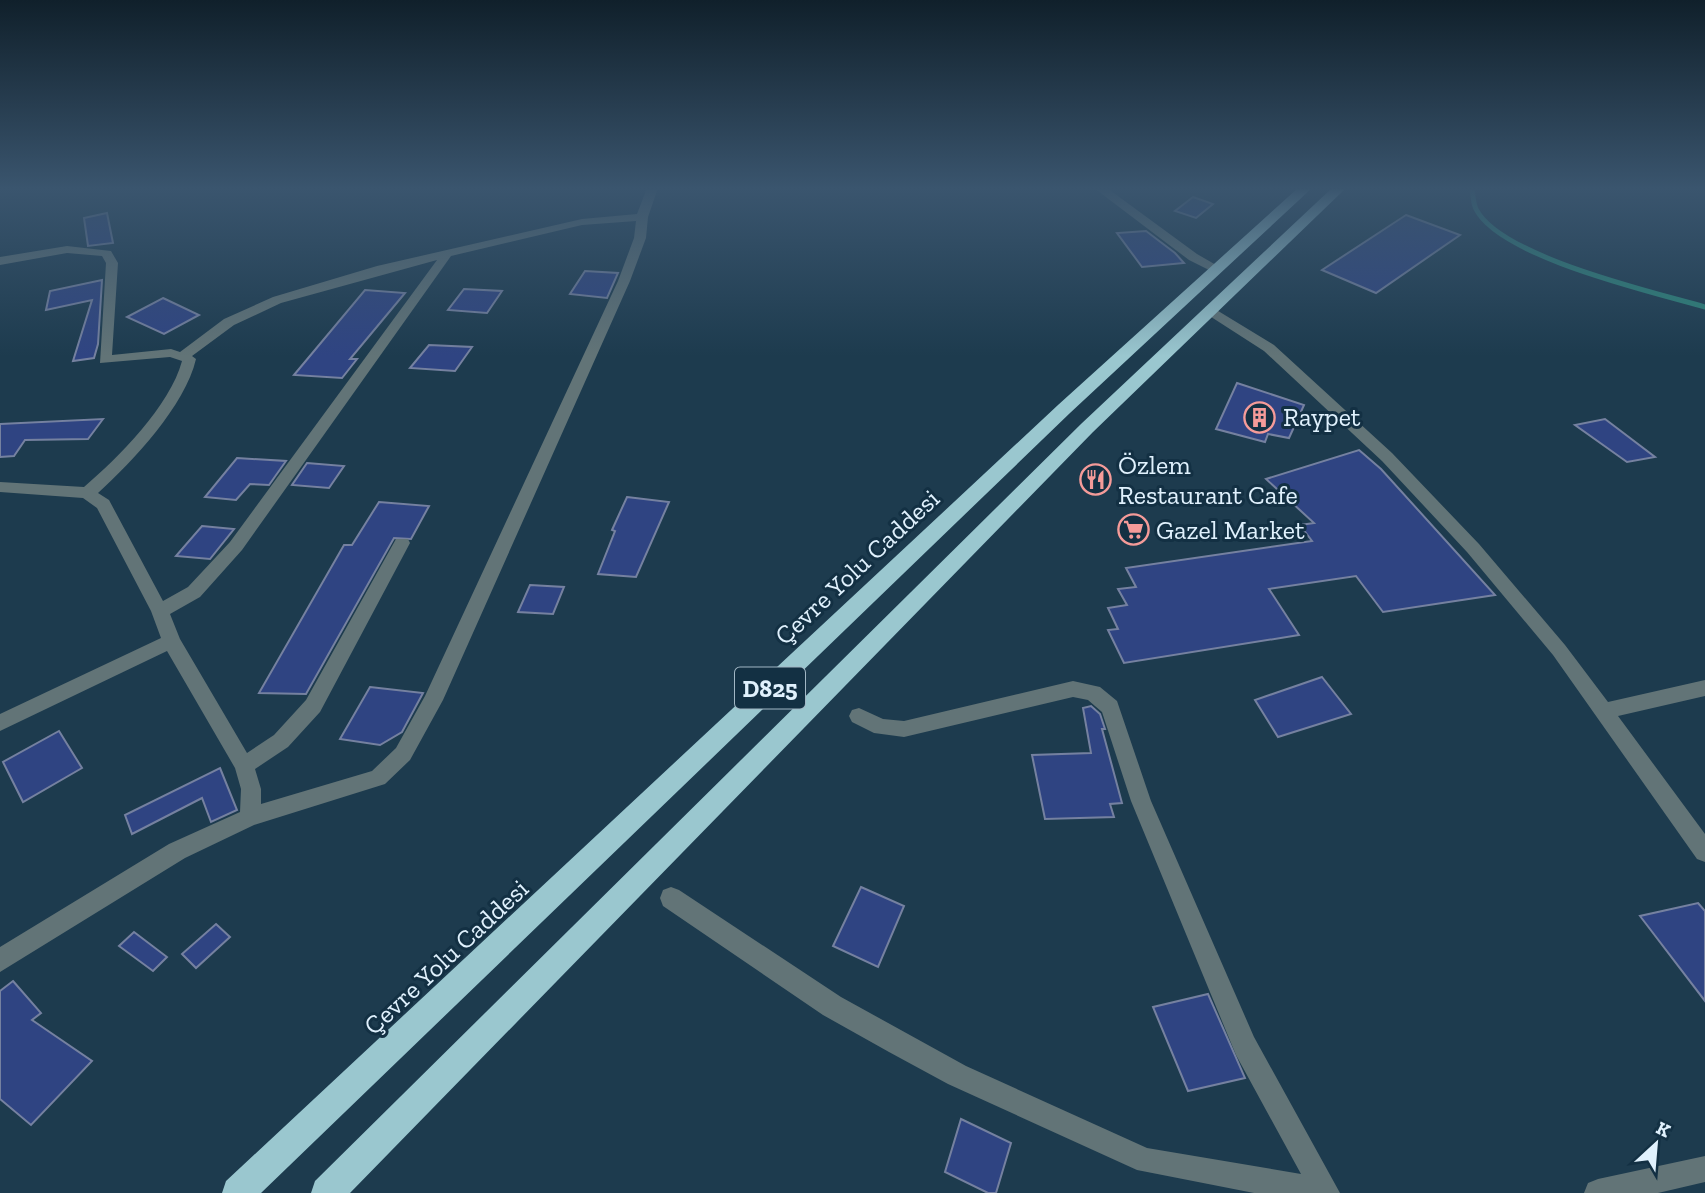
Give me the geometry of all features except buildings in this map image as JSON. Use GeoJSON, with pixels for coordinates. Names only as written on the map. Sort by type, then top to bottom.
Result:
{"type":"FeatureCollection","features":[{"type":"Feature","properties":{"kind":"highway","name":"Çevre Yolu Caddesi"},"geometry":{"type":"LineString","coordinates":[[238,1193],[1054,419],[1245,244]]}},
{"type":"Feature","properties":{"kind":"highway","name":"D825"},"geometry":{"type":"LineString","coordinates":[[329,1193],[1068,448],[1281,244]]}},
{"type":"Feature","properties":{"kind":"street"},"geometry":{"type":"LineString","coordinates":[[183,356],[229,322],[277,300],[381,269],[493,244]]}},
{"type":"Feature","properties":{"kind":"street"},"geometry":{"type":"LineString","coordinates":[[0,960],[177,851],[250,817],[378,778],[403,754],[419,731],[624,281],[638,244]]}},
{"type":"Feature","properties":{"kind":"street"},"geometry":{"type":"LineString","coordinates":[[1175,244],[1217,269]]}},
{"type":"Feature","properties":{"kind":"street"},"geometry":{"type":"LineString","coordinates":[[0,261],[60,250],[107,254],[112,263],[106,360],[155,353],[189,359],[189,366],[176,390],[109,475],[87,493]]}},
{"type":"Feature","properties":{"kind":"street"},"geometry":{"type":"LineString","coordinates":[[160,611],[194,592],[236,546],[446,255]]}},
{"type":"Feature","properties":{"kind":"street"},"geometry":{"type":"LineString","coordinates":[[1210,310],[1269,348],[1387,457],[1482,558],[1559,650],[1705,852]]}},
{"type":"Feature","properties":{"kind":"street"},"geometry":{"type":"LineString","coordinates":[[0,487],[87,493],[103,504],[160,611],[171,641],[244,766],[251,789],[250,817]]}},
{"type":"Feature","properties":{"kind":"street"},"geometry":{"type":"LineString","coordinates":[[244,766],[281,741],[313,706],[402,543]]}},
{"type":"Feature","properties":{"kind":"street"},"geometry":{"type":"LineString","coordinates":[[0,723],[171,641]]}},
{"type":"Feature","properties":{"kind":"street"},"geometry":{"type":"LineString","coordinates":[[1604,711],[1705,688]]}},
{"type":"Feature","properties":{"kind":"street"},"geometry":{"type":"LineString","coordinates":[[859,716],[881,727],[904,729],[1073,689],[1093,693],[1111,707],[1140,801],[1245,1046],[1326,1192]]}},
{"type":"Feature","properties":{"kind":"street"},"geometry":{"type":"LineString","coordinates":[[671,898],[832,1006],[898,1043],[957,1075],[1146,1161],[1326,1192]]}},
{"type":"Feature","properties":{"kind":"street"},"geometry":{"type":"LineString","coordinates":[[1598,1193],[1705,1169]]}},
{"type":"Feature","properties":{"kind":"waterway"},"geometry":{"type":"LineString","coordinates":[[1518,244],[1580,270],[1705,307]]}},
{"type":"Feature","properties":{"kind":"place","name":"Raypet"},"geometry":{"type":"Point","coordinates":[1260,417]}},
{"type":"Feature","properties":{"kind":"place","name":"Özlem Restaurant Cafe"},"geometry":{"type":"Point","coordinates":[1095,480]}},
{"type":"Feature","properties":{"kind":"place","name":"Gazel Market"},"geometry":{"type":"Point","coordinates":[1133,530]}}]}
